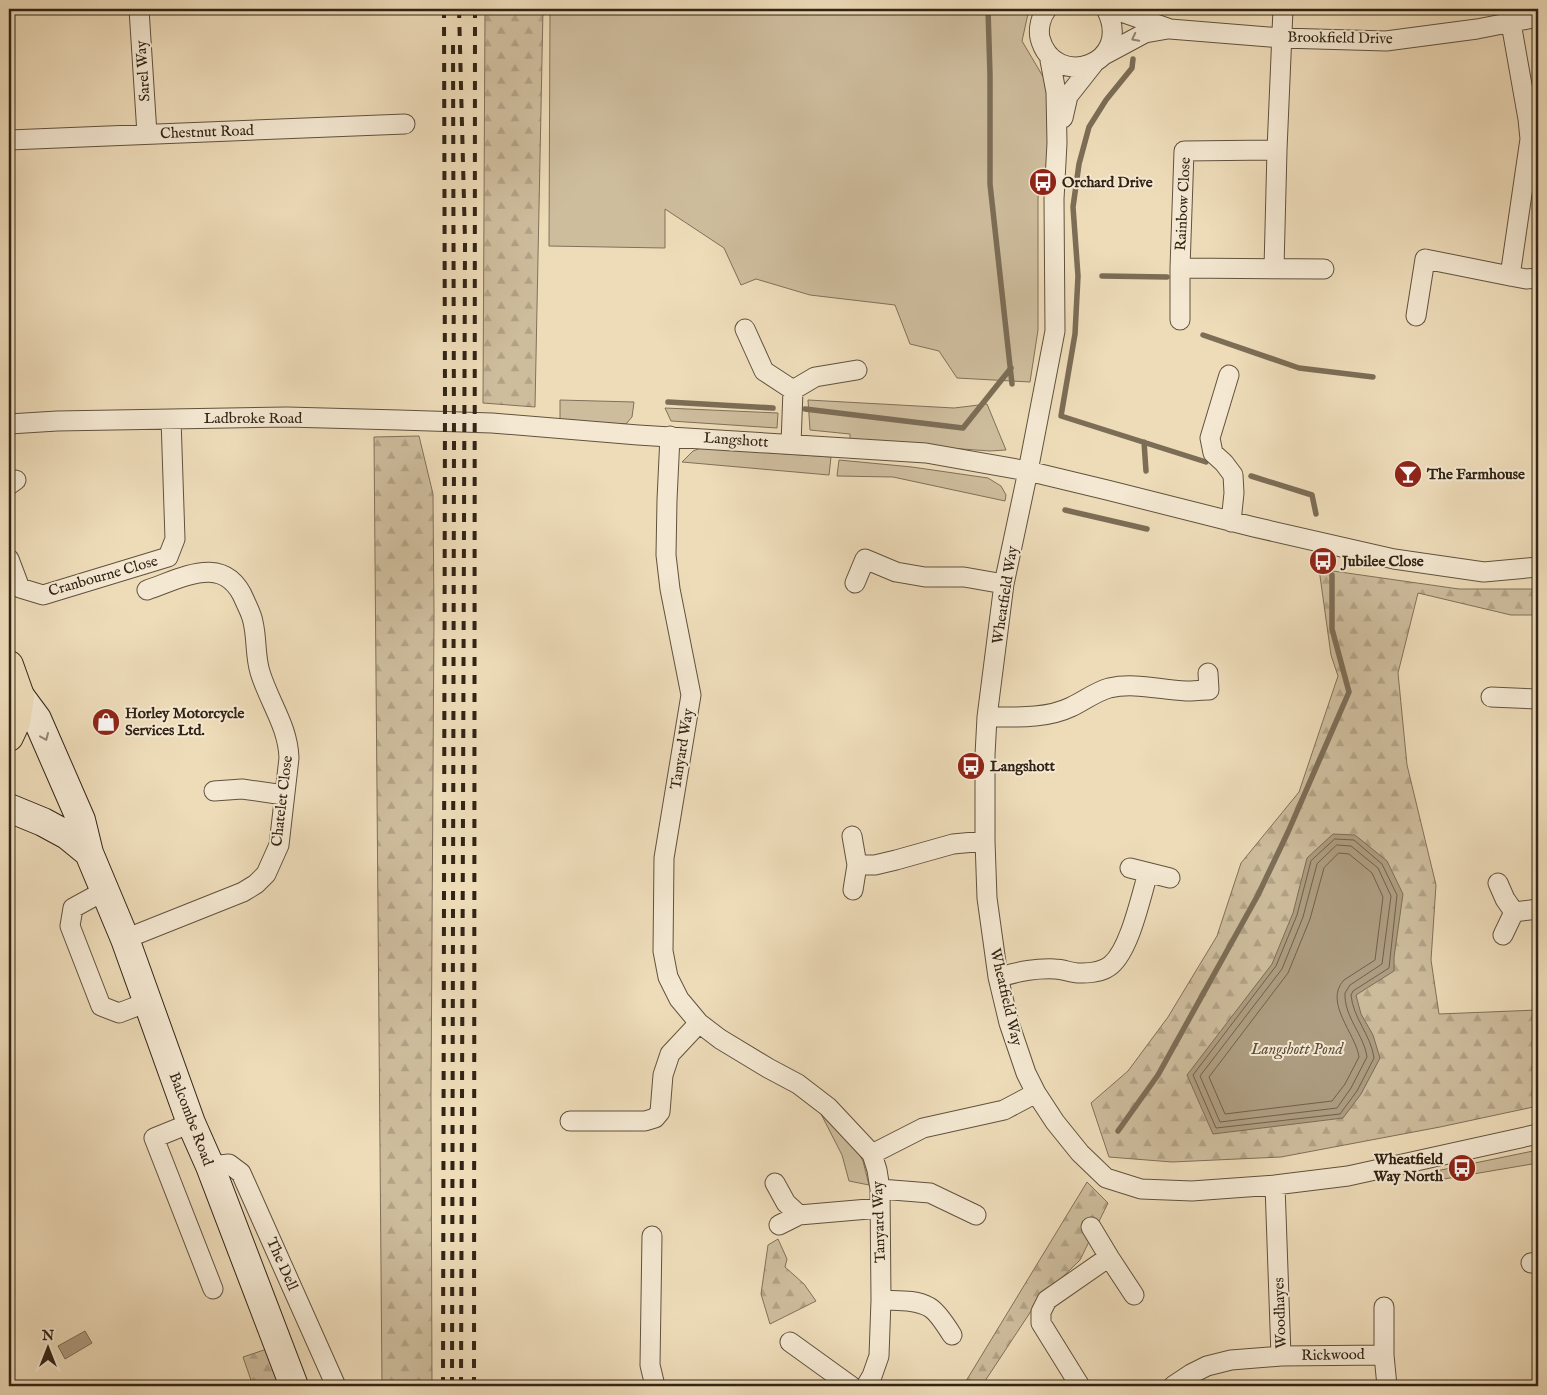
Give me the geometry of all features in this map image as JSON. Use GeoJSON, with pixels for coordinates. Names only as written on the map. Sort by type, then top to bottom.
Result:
{"type":"FeatureCollection","features":[{"type":"Feature","properties":{"kind":"main road","name":"Balcombe Road"},"geometry":{"type":"LineString","coordinates":[[9,665],[20,696],[37,719],[80,820],[89,853],[125,939],[191,1123],[210,1166],[294,1386]]}},
{"type":"Feature","properties":{"kind":"main road","name":"Balcombe Road"},"geometry":{"type":"LineString","coordinates":[[9,737],[16,722],[20,696]]}},
{"type":"Feature","properties":{"kind":"main road"},"geometry":{"type":"LineString","coordinates":[[43,822],[58,812],[69,793]]}},
{"type":"Feature","properties":{"kind":"main road","name":"Balcombe Road"},"geometry":{"type":"LineString","coordinates":[[9,808],[67,834],[89,853]]}},
{"type":"Feature","properties":{"kind":"street","name":"Sarel Way"},"geometry":{"type":"LineString","coordinates":[[139,9],[147,134]]}},
{"type":"Feature","properties":{"kind":"street"},"geometry":{"type":"LineString","coordinates":[[1057,143],[1068,96],[1110,44],[1113,32],[1111,20],[1106,9]]}},
{"type":"Feature","properties":{"kind":"street"},"geometry":{"type":"LineString","coordinates":[[1113,9],[1170,29]]}},
{"type":"Feature","properties":{"kind":"street"},"geometry":{"type":"LineString","coordinates":[[1274,268],[1283,9]]}},
{"type":"Feature","properties":{"kind":"street"},"geometry":{"type":"LineString","coordinates":[[1046,10],[1040,22],[1039,34],[1042,46],[1049,56],[1058,63],[1070,67],[1082,67],[1145,34],[1170,29]]}},
{"type":"Feature","properties":{"kind":"street","name":"Brookfield Drive"},"geometry":{"type":"LineString","coordinates":[[1170,29],[1282,38],[1386,41],[1511,23],[1538,17]]}},
{"type":"Feature","properties":{"kind":"street"},"geometry":{"type":"LineString","coordinates":[[1510,276],[1530,139],[1511,23]]}},
{"type":"Feature","properties":{"kind":"street"},"geometry":{"type":"LineString","coordinates":[[1028,472],[1055,331],[1054,199],[1057,143],[1056,92],[1049,56]]}},
{"type":"Feature","properties":{"kind":"street","name":"Chestnut Road"},"geometry":{"type":"LineString","coordinates":[[9,140],[405,124]]}},
{"type":"Feature","properties":{"kind":"street","name":"Rainbow Close"},"geometry":{"type":"LineString","coordinates":[[1180,320],[1184,151],[1277,150]]}},
{"type":"Feature","properties":{"kind":"street"},"geometry":{"type":"LineString","coordinates":[[1416,316],[1425,259],[1526,279],[1538,278]]}},
{"type":"Feature","properties":{"kind":"street"},"geometry":{"type":"LineString","coordinates":[[1180,268],[1324,269]]}},
{"type":"Feature","properties":{"kind":"street"},"geometry":{"type":"LineString","coordinates":[[745,329],[764,371],[793,390]]}},
{"type":"Feature","properties":{"kind":"street"},"geometry":{"type":"LineString","coordinates":[[793,390],[815,378],[858,370]]}},
{"type":"Feature","properties":{"kind":"street"},"geometry":{"type":"LineString","coordinates":[[1229,375],[1210,438],[1213,453],[1233,475],[1234,494],[1231,522]]}},
{"type":"Feature","properties":{"kind":"street"},"geometry":{"type":"LineString","coordinates":[[791,444],[793,390]]}},
{"type":"Feature","properties":{"kind":"street","name":"Ladbroke Road"},"geometry":{"type":"LineString","coordinates":[[10,425],[57,421],[287,417],[492,423]]}},
{"type":"Feature","properties":{"kind":"street","name":"Cranbourne Close"},"geometry":{"type":"LineString","coordinates":[[9,559],[20,588],[43,595],[168,557],[175,539],[171,419]]}},
{"type":"Feature","properties":{"kind":"street","name":"Langshott"},"geometry":{"type":"LineString","coordinates":[[492,423],[638,435],[926,453],[1028,472],[1231,522],[1414,563],[1484,572],[1538,567]]}},
{"type":"Feature","properties":{"kind":"street","name":"Tanyard Way"},"geometry":{"type":"LineString","coordinates":[[670,436],[666,555],[670,589],[691,695],[664,858],[663,951],[668,977],[679,999],[699,1023],[736,1049],[798,1084],[828,1107],[872,1154],[877,1170],[880,1199],[881,1300],[879,1356],[872,1376],[866,1386]]}},
{"type":"Feature","properties":{"kind":"street","name":"Wheatfield Way"},"geometry":{"type":"LineString","coordinates":[[1028,472],[1004,584],[987,717],[985,755],[987,898],[998,977],[1009,1022],[1026,1073],[1036,1093],[1055,1122],[1080,1153],[1106,1178],[1141,1189],[1192,1192],[1275,1185],[1348,1176],[1538,1134]]}},
{"type":"Feature","properties":{"kind":"street"},"geometry":{"type":"LineString","coordinates":[[855,583],[865,559],[896,572],[926,577],[964,577],[1004,584]]}},
{"type":"Feature","properties":{"kind":"street","name":"Chatelet Close"},"geometry":{"type":"LineString","coordinates":[[125,939],[243,892],[256,884],[266,874],[279,845],[289,758],[285,732],[260,671],[254,623],[240,588],[231,579],[222,574],[198,572],[147,590]]}},
{"type":"Feature","properties":{"kind":"street"},"geometry":{"type":"LineString","coordinates":[[987,717],[1051,714],[1071,707],[1109,688],[1134,685],[1187,691],[1209,687]]}},
{"type":"Feature","properties":{"kind":"street"},"geometry":{"type":"LineString","coordinates":[[1491,697],[1538,699]]}},
{"type":"Feature","properties":{"kind":"street"},"geometry":{"type":"LineString","coordinates":[[214,791],[242,789],[284,795]]}},
{"type":"Feature","properties":{"kind":"street"},"geometry":{"type":"LineString","coordinates":[[852,836],[857,865],[853,890]]}},
{"type":"Feature","properties":{"kind":"street"},"geometry":{"type":"LineString","coordinates":[[857,865],[875,865],[953,844],[985,841]]}},
{"type":"Feature","properties":{"kind":"street"},"geometry":{"type":"LineString","coordinates":[[998,977],[1036,969],[1058,969],[1079,974],[1097,972],[1111,965],[1122,950],[1132,929],[1139,871],[1170,878]]}},
{"type":"Feature","properties":{"kind":"street"},"geometry":{"type":"LineString","coordinates":[[1498,883],[1505,900],[1514,912]]}},
{"type":"Feature","properties":{"kind":"street"},"geometry":{"type":"LineString","coordinates":[[104,891],[73,908],[70,926],[101,1006],[119,1013],[148,1002]]}},
{"type":"Feature","properties":{"kind":"street"},"geometry":{"type":"LineString","coordinates":[[1514,912],[1538,909]]}},
{"type":"Feature","properties":{"kind":"street"},"geometry":{"type":"LineString","coordinates":[[1503,935],[1514,912]]}},
{"type":"Feature","properties":{"kind":"street"},"geometry":{"type":"LineString","coordinates":[[570,1121],[645,1121],[655,1118],[660,1112],[663,1075],[670,1054],[699,1023]]}},
{"type":"Feature","properties":{"kind":"street"},"geometry":{"type":"LineString","coordinates":[[872,1154],[923,1128],[1004,1110],[1036,1093]]}},
{"type":"Feature","properties":{"kind":"street"},"geometry":{"type":"LineString","coordinates":[[191,1123],[154,1138],[214,1289]]}},
{"type":"Feature","properties":{"kind":"street","name":"The Dell"},"geometry":{"type":"LineString","coordinates":[[210,1166],[228,1164],[241,1173],[336,1386]]}},
{"type":"Feature","properties":{"kind":"street"},"geometry":{"type":"LineString","coordinates":[[775,1183],[786,1203],[799,1215]]}},
{"type":"Feature","properties":{"kind":"street","name":"Woodhayes"},"geometry":{"type":"LineString","coordinates":[[1172,1386],[1208,1366],[1231,1360],[1281,1356],[1275,1185]]}},
{"type":"Feature","properties":{"kind":"street"},"geometry":{"type":"LineString","coordinates":[[779,1225],[799,1215],[880,1199],[930,1193],[976,1215]]}},
{"type":"Feature","properties":{"kind":"street"},"geometry":{"type":"LineString","coordinates":[[1091,1227],[1134,1296]]}},
{"type":"Feature","properties":{"kind":"street"},"geometry":{"type":"LineString","coordinates":[[652,1236],[650,1365],[655,1386]]}},
{"type":"Feature","properties":{"kind":"street"},"geometry":{"type":"LineString","coordinates":[[1080,1386],[1041,1323],[1041,1312],[1048,1300],[1109,1257]]}},
{"type":"Feature","properties":{"kind":"street"},"geometry":{"type":"LineString","coordinates":[[881,1300],[910,1301],[930,1307],[952,1335]]}},
{"type":"Feature","properties":{"kind":"street","name":"Rickwood"},"geometry":{"type":"LineString","coordinates":[[1384,1307],[1384,1355],[1387,1386]]}},
{"type":"Feature","properties":{"kind":"street"},"geometry":{"type":"LineString","coordinates":[[790,1342],[851,1386]]}},
{"type":"Feature","properties":{"kind":"street","name":"Rickwood"},"geometry":{"type":"LineString","coordinates":[[1281,1356],[1384,1355]]}},
{"type":"Feature","properties":{"kind":"green space"},"geometry":{"type":"Polygon","coordinates":[[[485,9],[543,9],[535,407],[483,403],[485,9]]]}},
{"type":"Feature","properties":{"kind":"green space"},"geometry":{"type":"Polygon","coordinates":[[[550,9],[1029,9],[1022,41],[1048,85],[1057,143],[1038,197],[1038,330],[1030,382],[957,378],[939,351],[910,344],[895,305],[810,295],[756,279],[741,285],[724,248],[665,209],[665,248],[549,246],[550,9]]]}},
{"type":"Feature","properties":{"kind":"green space"},"geometry":{"type":"Polygon","coordinates":[[[560,400],[634,402],[632,417],[626,424],[560,421],[560,400]]]}},
{"type":"Feature","properties":{"kind":"green space"},"geometry":{"type":"Polygon","coordinates":[[[808,400],[954,408],[987,404],[1006,450],[990,451],[850,441],[850,434],[810,430],[808,400]]]}},
{"type":"Feature","properties":{"kind":"green space"},"geometry":{"type":"Polygon","coordinates":[[[665,408],[778,413],[777,428],[671,421],[665,408]]]}},
{"type":"Feature","properties":{"kind":"green space"},"geometry":{"type":"Polygon","coordinates":[[[419,436],[433,494],[432,1386],[382,1386],[374,437],[419,436]]]}},
{"type":"Feature","properties":{"kind":"green space"},"geometry":{"type":"Polygon","coordinates":[[[701,448],[831,457],[829,475],[682,462],[693,451],[701,448]]]}},
{"type":"Feature","properties":{"kind":"green space"},"geometry":{"type":"Polygon","coordinates":[[[839,460],[912,467],[988,478],[1001,486],[1006,495],[1005,501],[893,477],[837,476],[839,460]]]}},
{"type":"Feature","properties":{"kind":"green space"},"geometry":{"type":"Polygon","coordinates":[[[1319,569],[1459,589],[1538,589],[1538,615],[1511,615],[1418,593],[1398,673],[1407,765],[1436,885],[1431,960],[1439,1014],[1538,1010],[1538,1106],[1440,1127],[1281,1157],[1172,1162],[1109,1157],[1091,1103],[1128,1071],[1168,1017],[1217,936],[1241,863],[1299,792],[1338,676],[1331,655],[1319,569]]]}},
{"type":"Feature","properties":{"kind":"green space"},"geometry":{"type":"Polygon","coordinates":[[[820,1112],[851,1140],[863,1161],[869,1185],[849,1181],[842,1155],[820,1112]]]}},
{"type":"Feature","properties":{"kind":"green space"},"geometry":{"type":"Polygon","coordinates":[[[1538,1150],[1538,1163],[1438,1180],[1436,1171],[1538,1150]]]}},
{"type":"Feature","properties":{"kind":"green space"},"geometry":{"type":"Polygon","coordinates":[[[1087,1182],[1108,1203],[1080,1260],[1037,1302],[983,1386],[963,1386],[1087,1182]]]}},
{"type":"Feature","properties":{"kind":"green space"},"geometry":{"type":"Polygon","coordinates":[[[778,1239],[787,1259],[785,1267],[804,1284],[816,1301],[770,1324],[761,1294],[768,1245],[778,1239]]]}},
{"type":"Feature","properties":{"kind":"green space"},"geometry":{"type":"Polygon","coordinates":[[[270,1348],[285,1386],[253,1386],[243,1357],[270,1348]]]}},
{"type":"Feature","properties":{"kind":"water","name":"Langshott Pond"},"geometry":{"type":"Polygon","coordinates":[[[1333,834],[1355,835],[1387,861],[1403,894],[1394,957],[1394,971],[1356,995],[1361,1014],[1373,1035],[1380,1058],[1361,1094],[1343,1118],[1213,1134],[1187,1075],[1272,964],[1293,913],[1307,858],[1333,834]]]}},
{"type":"Feature","properties":{"kind":"water"},"geometry":{"type":"Polygon","coordinates":[[[85,1331],[92,1343],[65,1359],[58,1346],[85,1331]]]}},
{"type":"Feature","properties":{"kind":"waterway"},"geometry":{"type":"LineString","coordinates":[[988,9],[990,184],[1012,384]]}},
{"type":"Feature","properties":{"kind":"waterway"},"geometry":{"type":"LineString","coordinates":[[1133,59],[1132,68],[1106,100],[1089,127],[1079,164],[1073,207],[1078,276],[1075,334],[1061,416],[1206,462]]}},
{"type":"Feature","properties":{"kind":"waterway"},"geometry":{"type":"LineString","coordinates":[[1102,276],[1167,277]]}},
{"type":"Feature","properties":{"kind":"waterway"},"geometry":{"type":"LineString","coordinates":[[1203,335],[1299,368],[1373,377]]}},
{"type":"Feature","properties":{"kind":"waterway"},"geometry":{"type":"LineString","coordinates":[[805,409],[963,428],[1011,368]]}},
{"type":"Feature","properties":{"kind":"waterway"},"geometry":{"type":"LineString","coordinates":[[668,402],[773,408]]}},
{"type":"Feature","properties":{"kind":"waterway"},"geometry":{"type":"LineString","coordinates":[[1144,442],[1146,471]]}},
{"type":"Feature","properties":{"kind":"waterway"},"geometry":{"type":"LineString","coordinates":[[1251,476],[1312,495],[1316,514]]}},
{"type":"Feature","properties":{"kind":"waterway"},"geometry":{"type":"LineString","coordinates":[[1065,510],[1147,529]]}},
{"type":"Feature","properties":{"kind":"waterway"},"geometry":{"type":"LineString","coordinates":[[1118,1131],[1158,1075],[1258,895],[1288,832],[1349,692],[1332,629],[1332,575]]}},
{"type":"Feature","properties":{"kind":"railway"},"geometry":{"type":"LineString","coordinates":[[443,1386],[444,9]]}},
{"type":"Feature","properties":{"kind":"railway"},"geometry":{"type":"LineString","coordinates":[[459,9],[465,240],[461,1386]]}},
{"type":"Feature","properties":{"kind":"railway"},"geometry":{"type":"LineString","coordinates":[[474,1386],[475,9]]}},
{"type":"Feature","properties":{"kind":"railway"},"geometry":{"type":"LineString","coordinates":[[452,1386],[453,36]]}},
{"type":"Feature","properties":{"kind":"place","name":"Orchard Drive"},"geometry":{"type":"Point","coordinates":[1043,182]}},
{"type":"Feature","properties":{"kind":"place","name":"The Farmhouse"},"geometry":{"type":"Point","coordinates":[1408,474]}},
{"type":"Feature","properties":{"kind":"place","name":"Jubilee Close"},"geometry":{"type":"Point","coordinates":[1323,561]}},
{"type":"Feature","properties":{"kind":"place","name":"Horley Motorcycle Services Ltd."},"geometry":{"type":"Point","coordinates":[106,722]}},
{"type":"Feature","properties":{"kind":"place","name":"Langshott"},"geometry":{"type":"Point","coordinates":[971,766]}},
{"type":"Feature","properties":{"kind":"place","name":"Wheatfield Way North"},"geometry":{"type":"Point","coordinates":[1462,1168]}}]}
